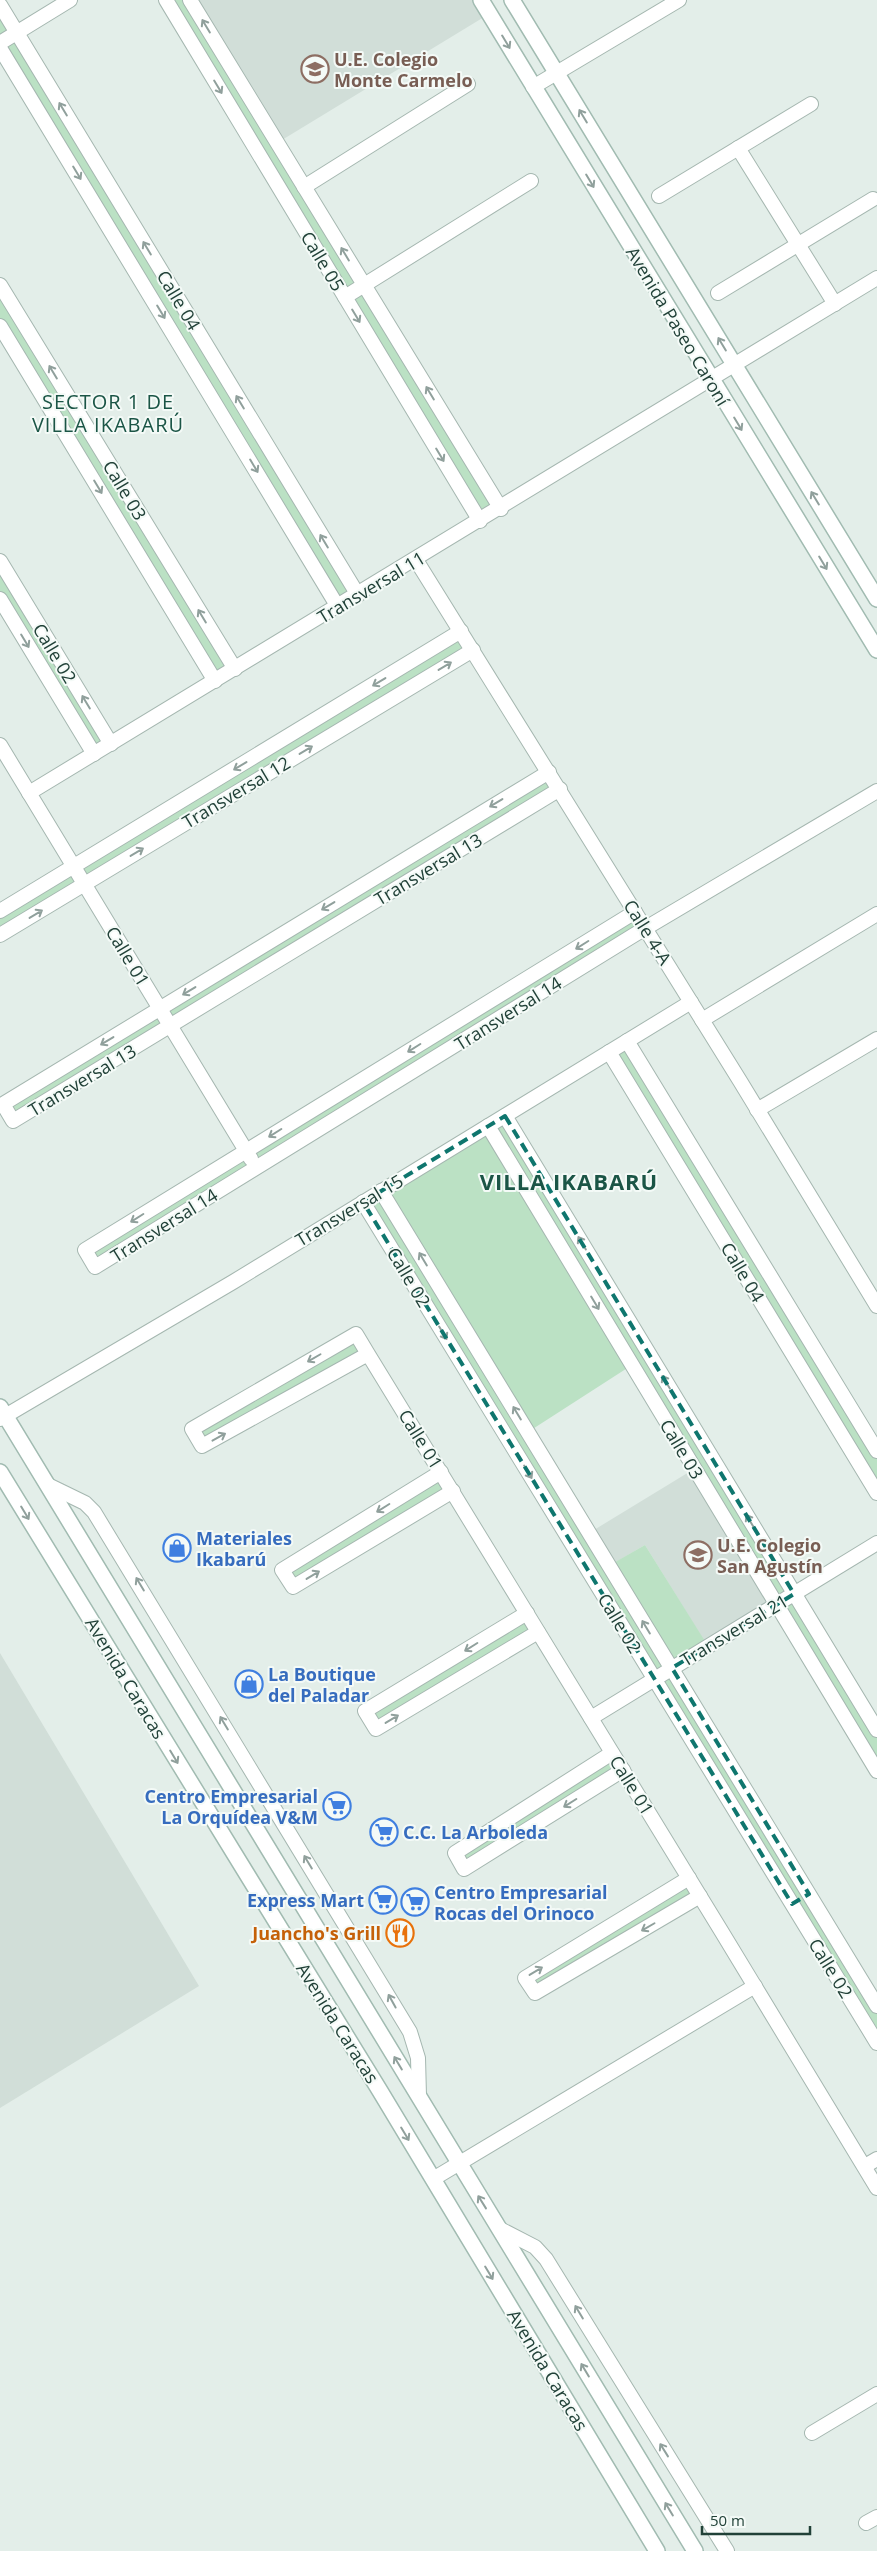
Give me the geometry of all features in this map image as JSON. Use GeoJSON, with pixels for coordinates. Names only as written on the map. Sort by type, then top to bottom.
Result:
{"type":"FeatureCollection","features":[{"type":"Feature","properties":{"kind":"street"},"geometry":{"type":"LineString","coordinates":[[0,43],[70,0]]}},
{"type":"Feature","properties":{"kind":"street","name":"Calle 05"},"geometry":{"type":"LineString","coordinates":[[166,0],[480,521]]}},
{"type":"Feature","properties":{"kind":"street","name":"Calle 05"},"geometry":{"type":"LineString","coordinates":[[190,0],[501,509]]}},
{"type":"Feature","properties":{"kind":"street","name":"Avenida Paseo Caroní"},"geometry":{"type":"LineString","coordinates":[[481,0],[877,650]]}},
{"type":"Feature","properties":{"kind":"street","name":"Avenida Paseo Caroní"},"geometry":{"type":"LineString","coordinates":[[512,0],[877,599]]}},
{"type":"Feature","properties":{"kind":"street"},"geometry":{"type":"LineString","coordinates":[[534,87],[679,0]]}},
{"type":"Feature","properties":{"kind":"street","name":"Calle 04"},"geometry":{"type":"LineString","coordinates":[[0,5],[358,595]]}},
{"type":"Feature","properties":{"kind":"street"},"geometry":{"type":"LineString","coordinates":[[200,56],[218,45]]}},
{"type":"Feature","properties":{"kind":"street","name":"Calle 04"},"geometry":{"type":"LineString","coordinates":[[0,48],[338,607]]}},
{"type":"Feature","properties":{"kind":"street"},"geometry":{"type":"LineString","coordinates":[[290,205],[306,190],[468,84]]}},
{"type":"Feature","properties":{"kind":"street"},"geometry":{"type":"LineString","coordinates":[[659,196],[812,104]]}},
{"type":"Feature","properties":{"kind":"street"},"geometry":{"type":"LineString","coordinates":[[738,148],[835,304]]}},
{"type":"Feature","properties":{"kind":"street"},"geometry":{"type":"LineString","coordinates":[[345,297],[531,181]]}},
{"type":"Feature","properties":{"kind":"street"},"geometry":{"type":"LineString","coordinates":[[718,293],[873,199]]}},
{"type":"Feature","properties":{"kind":"street"},"geometry":{"type":"LineString","coordinates":[[314,245],[332,234]]}},
{"type":"Feature","properties":{"kind":"street","name":"Transversal 11"},"geometry":{"type":"LineString","coordinates":[[29,793],[501,509],[877,278]]}},
{"type":"Feature","properties":{"kind":"street","name":"Calle 03"},"geometry":{"type":"LineString","coordinates":[[0,286],[235,669]]}},
{"type":"Feature","properties":{"kind":"street","name":"Calle 03"},"geometry":{"type":"LineString","coordinates":[[0,326],[215,681]]}},
{"type":"Feature","properties":{"kind":"street"},"geometry":{"type":"LineString","coordinates":[[209,392],[227,380]]}},
{"type":"Feature","properties":{"kind":"street"},"geometry":{"type":"LineString","coordinates":[[80,459],[99,447]]}},
{"type":"Feature","properties":{"kind":"street"},"geometry":{"type":"LineString","coordinates":[[147,569],[166,557]]}},
{"type":"Feature","properties":{"kind":"street","name":"Calle 4-A"},"geometry":{"type":"LineString","coordinates":[[416,560],[560,789],[877,1306]]}},
{"type":"Feature","properties":{"kind":"street","name":"Calle 02"},"geometry":{"type":"LineString","coordinates":[[0,561],[111,744]]}},
{"type":"Feature","properties":{"kind":"street","name":"Calle 02"},"geometry":{"type":"LineString","coordinates":[[0,599],[94,754]]}},
{"type":"Feature","properties":{"kind":"street","name":"Transversal 12"},"geometry":{"type":"LineString","coordinates":[[0,911],[461,631]]}},
{"type":"Feature","properties":{"kind":"street","name":"Transversal 12"},"geometry":{"type":"LineString","coordinates":[[0,935],[473,650]]}},
{"type":"Feature","properties":{"kind":"street","name":"Calle 01"},"geometry":{"type":"LineString","coordinates":[[0,746],[256,1168]]}},
{"type":"Feature","properties":{"kind":"street"},"geometry":{"type":"LineString","coordinates":[[267,750],[277,768]]}},
{"type":"Feature","properties":{"kind":"street","name":"Transversal 13"},"geometry":{"type":"LineString","coordinates":[[549,772],[3,1104],[13,1121],[560,789]]}},
{"type":"Feature","properties":{"kind":"street","name":"Transversal 14"},"geometry":{"type":"LineString","coordinates":[[635,912],[85,1250],[95,1267],[544,990],[877,791]]}},
{"type":"Feature","properties":{"kind":"street"},"geometry":{"type":"LineString","coordinates":[[351,892],[360,910]]}},
{"type":"Feature","properties":{"kind":"street"},"geometry":{"type":"LineString","coordinates":[[702,1020],[877,914]]}},
{"type":"Feature","properties":{"kind":"street"},"geometry":{"type":"LineString","coordinates":[[258,948],[268,966]]}},
{"type":"Feature","properties":{"kind":"street"},"geometry":{"type":"LineString","coordinates":[[535,974],[544,990]]}},
{"type":"Feature","properties":{"kind":"street","name":"Transversal 15"},"geometry":{"type":"LineString","coordinates":[[2,1414],[382,1191],[691,1002]]}},
{"type":"Feature","properties":{"kind":"street"},"geometry":{"type":"LineString","coordinates":[[441,1031],[450,1048]]}},
{"type":"Feature","properties":{"kind":"street"},"geometry":{"type":"LineString","coordinates":[[757,1110],[877,1039]]}},
{"type":"Feature","properties":{"kind":"street","name":"Calle 04"},"geometry":{"type":"LineString","coordinates":[[627,1041],[877,1451]]}},
{"type":"Feature","properties":{"kind":"street","name":"Calle 04"},"geometry":{"type":"LineString","coordinates":[[610,1052],[877,1493]]}},
{"type":"Feature","properties":{"kind":"street"},"geometry":{"type":"LineString","coordinates":[[362,1080],[372,1097]]}},
{"type":"Feature","properties":{"kind":"street","name":"Calle 03"},"geometry":{"type":"LineString","coordinates":[[505,1116],[877,1730]]}},
{"type":"Feature","properties":{"kind":"street","name":"Calle 03"},"geometry":{"type":"LineString","coordinates":[[488,1126],[877,1771]]}},
{"type":"Feature","properties":{"kind":"street","name":"Calle 02"},"geometry":{"type":"LineString","coordinates":[[382,1191],[877,2006]]}},
{"type":"Feature","properties":{"kind":"street","name":"Calle 02"},"geometry":{"type":"LineString","coordinates":[[363,1202],[877,2043]]}},
{"type":"Feature","properties":{"kind":"street"},"geometry":{"type":"LineString","coordinates":[[415,1288],[433,1276]]}},
{"type":"Feature","properties":{"kind":"street"},"geometry":{"type":"LineString","coordinates":[[755,1292],[773,1281]]}},
{"type":"Feature","properties":{"kind":"street","name":"Calle 01"},"geometry":{"type":"LineString","coordinates":[[368,1354],[202,1446],[192,1429],[356,1334],[755,1986],[871,2162],[877,2188]]}},
{"type":"Feature","properties":{"kind":"street"},"geometry":{"type":"LineString","coordinates":[[632,1365],[650,1354]]}},
{"type":"Feature","properties":{"kind":"street","name":"Avenida Caracas"},"geometry":{"type":"LineString","coordinates":[[2,1414],[48,1485],[695,2551]]}},
{"type":"Feature","properties":{"kind":"street"},"geometry":{"type":"LineString","coordinates":[[510,1443],[528,1432]]}},
{"type":"Feature","properties":{"kind":"street","name":"Avenida Caracas"},"geometry":{"type":"LineString","coordinates":[[0,1472],[433,2180],[657,2551]]}},
{"type":"Feature","properties":{"kind":"street"},"geometry":{"type":"LineString","coordinates":[[441,1472],[282,1570],[293,1587],[453,1491]]}},
{"type":"Feature","properties":{"kind":"street","name":"Avenida Caracas"},"geometry":{"type":"LineString","coordinates":[[48,1485],[85,1503],[94,1512],[162,1622],[410,2032],[418,2058],[419,2096]]}},
{"type":"Feature","properties":{"kind":"street","name":"Transversal 21"},"geometry":{"type":"LineString","coordinates":[[591,1718],[877,1543]]}},
{"type":"Feature","properties":{"kind":"street"},"geometry":{"type":"LineString","coordinates":[[527,1613],[365,1711],[376,1729],[538,1632]]}},
{"type":"Feature","properties":{"kind":"street"},"geometry":{"type":"LineString","coordinates":[[699,1752],[716,1741]]}},
{"type":"Feature","properties":{"kind":"street"},"geometry":{"type":"LineString","coordinates":[[612,1753],[454,1853],[464,1869],[623,1770]]}},
{"type":"Feature","properties":{"kind":"street"},"geometry":{"type":"LineString","coordinates":[[689,1878],[525,1978],[535,1993],[700,1896]]}},
{"type":"Feature","properties":{"kind":"street"},"geometry":{"type":"LineString","coordinates":[[792,1904],[809,1894]]}},
{"type":"Feature","properties":{"kind":"street"},"geometry":{"type":"LineString","coordinates":[[433,2180],[755,1986]]}},
{"type":"Feature","properties":{"kind":"street"},"geometry":{"type":"LineString","coordinates":[[500,2230],[535,2247],[546,2259],[727,2551]]}},
{"type":"Feature","properties":{"kind":"street"},"geometry":{"type":"LineString","coordinates":[[812,2432],[877,2394]]}},
{"type":"Feature","properties":{"kind":"highlighted area"},"geometry":{"type":"Polygon","coordinates":[[[505,1116],[794,1594],[672,1668],[809,1894],[792,1904],[363,1202],[505,1116]]]}},
{"type":"Feature","properties":{"kind":"shaded area","name":"U.E. Colegio Monte Carmelo"},"geometry":{"type":"Polygon","coordinates":[[[190,0],[481,0],[489,14],[277,143],[190,0]]]}},
{"type":"Feature","properties":{"kind":"shaded area","name":"U.E. Colegio San Agustín"},"geometry":{"type":"Polygon","coordinates":[[[694,1469],[776,1605],[708,1647],[645,1545],[609,1566],[589,1533],[694,1469]]]}},
{"type":"Feature","properties":{"kind":"shaded area"},"geometry":{"type":"Polygon","coordinates":[[[0,1653],[199,1986],[0,2108],[0,1653]]]}},
{"type":"Feature","properties":{"kind":"green space"},"geometry":{"type":"Polygon","coordinates":[[[166,0],[190,0],[501,509],[480,521],[166,0]]]}},
{"type":"Feature","properties":{"kind":"green space"},"geometry":{"type":"Polygon","coordinates":[[[0,5],[357,595],[339,606],[0,46],[0,5]]]}},
{"type":"Feature","properties":{"kind":"green space"},"geometry":{"type":"Polygon","coordinates":[[[0,285],[235,669],[215,681],[0,326],[0,285]]]}},
{"type":"Feature","properties":{"kind":"green space"},"geometry":{"type":"Polygon","coordinates":[[[0,561],[111,744],[94,754],[0,599],[0,561]]]}},
{"type":"Feature","properties":{"kind":"green space"},"geometry":{"type":"Polygon","coordinates":[[[462,631],[473,649],[0,935],[0,912],[462,631]]]}},
{"type":"Feature","properties":{"kind":"green space"},"geometry":{"type":"Polygon","coordinates":[[[538,778],[560,789],[13,1121],[3,1104],[538,778]]]}},
{"type":"Feature","properties":{"kind":"green space"},"geometry":{"type":"Polygon","coordinates":[[[636,912],[646,928],[95,1267],[86,1250],[636,912]]]}},
{"type":"Feature","properties":{"kind":"green space"},"geometry":{"type":"Polygon","coordinates":[[[627,1041],[877,1451],[877,1493],[609,1052],[627,1041]]]}},
{"type":"Feature","properties":{"kind":"green space"},"geometry":{"type":"Polygon","coordinates":[[[505,1116],[877,1730],[877,1771],[632,1365],[528,1432],[610,1565],[645,1545],[708,1646],[672,1668],[877,2006],[877,2043],[363,1202],[505,1116]]]}},
{"type":"Feature","properties":{"kind":"green space"},"geometry":{"type":"Polygon","coordinates":[[[356,1334],[367,1351],[202,1446],[192,1429],[356,1334]]]}},
{"type":"Feature","properties":{"kind":"green space"},"geometry":{"type":"Polygon","coordinates":[[[441,1473],[452,1491],[293,1587],[282,1570],[441,1473]]]}},
{"type":"Feature","properties":{"kind":"green space"},"geometry":{"type":"Polygon","coordinates":[[[526,1613],[538,1632],[376,1729],[365,1711],[526,1613]]]}},
{"type":"Feature","properties":{"kind":"green space"},"geometry":{"type":"Polygon","coordinates":[[[612,1754],[622,1771],[464,1869],[455,1853],[612,1754]]]}},
{"type":"Feature","properties":{"kind":"green space"},"geometry":{"type":"Polygon","coordinates":[[[689,1879],[699,1896],[535,1993],[525,1978],[689,1879]]]}},
{"type":"Feature","properties":{"kind":"place","name":"U.E. Colegio Monte Carmelo"},"geometry":{"type":"Point","coordinates":[315,69]}},
{"type":"Feature","properties":{"kind":"place","name":"Materiales Ikabarú"},"geometry":{"type":"Point","coordinates":[177,1548]}},
{"type":"Feature","properties":{"kind":"place","name":"U.E. Colegio San Agustín"},"geometry":{"type":"Point","coordinates":[698,1555]}},
{"type":"Feature","properties":{"kind":"place","name":"La Boutique del Paladar"},"geometry":{"type":"Point","coordinates":[249,1684]}},
{"type":"Feature","properties":{"kind":"place","name":"Centro Empresarial La Orquídea V&M"},"geometry":{"type":"Point","coordinates":[337,1806]}},
{"type":"Feature","properties":{"kind":"place","name":"C.C. La Arboleda"},"geometry":{"type":"Point","coordinates":[384,1832]}},
{"type":"Feature","properties":{"kind":"place","name":"Express Mart"},"geometry":{"type":"Point","coordinates":[383,1900]}},
{"type":"Feature","properties":{"kind":"place","name":"Centro Empresarial Rocas del Orinoco"},"geometry":{"type":"Point","coordinates":[415,1902]}},
{"type":"Feature","properties":{"kind":"place","name":"Juancho's Grill"},"geometry":{"type":"Point","coordinates":[400,1933]}},
{"type":"Feature","properties":{"kind":"district","name":"SECTOR 1 DE VILLA IKABARÚ"},"geometry":{"type":"Point","coordinates":[108,412]}},
{"type":"Feature","properties":{"kind":"district","name":"VILLA IKABARÚ"},"geometry":{"type":"Point","coordinates":[569,1181]}}]}
